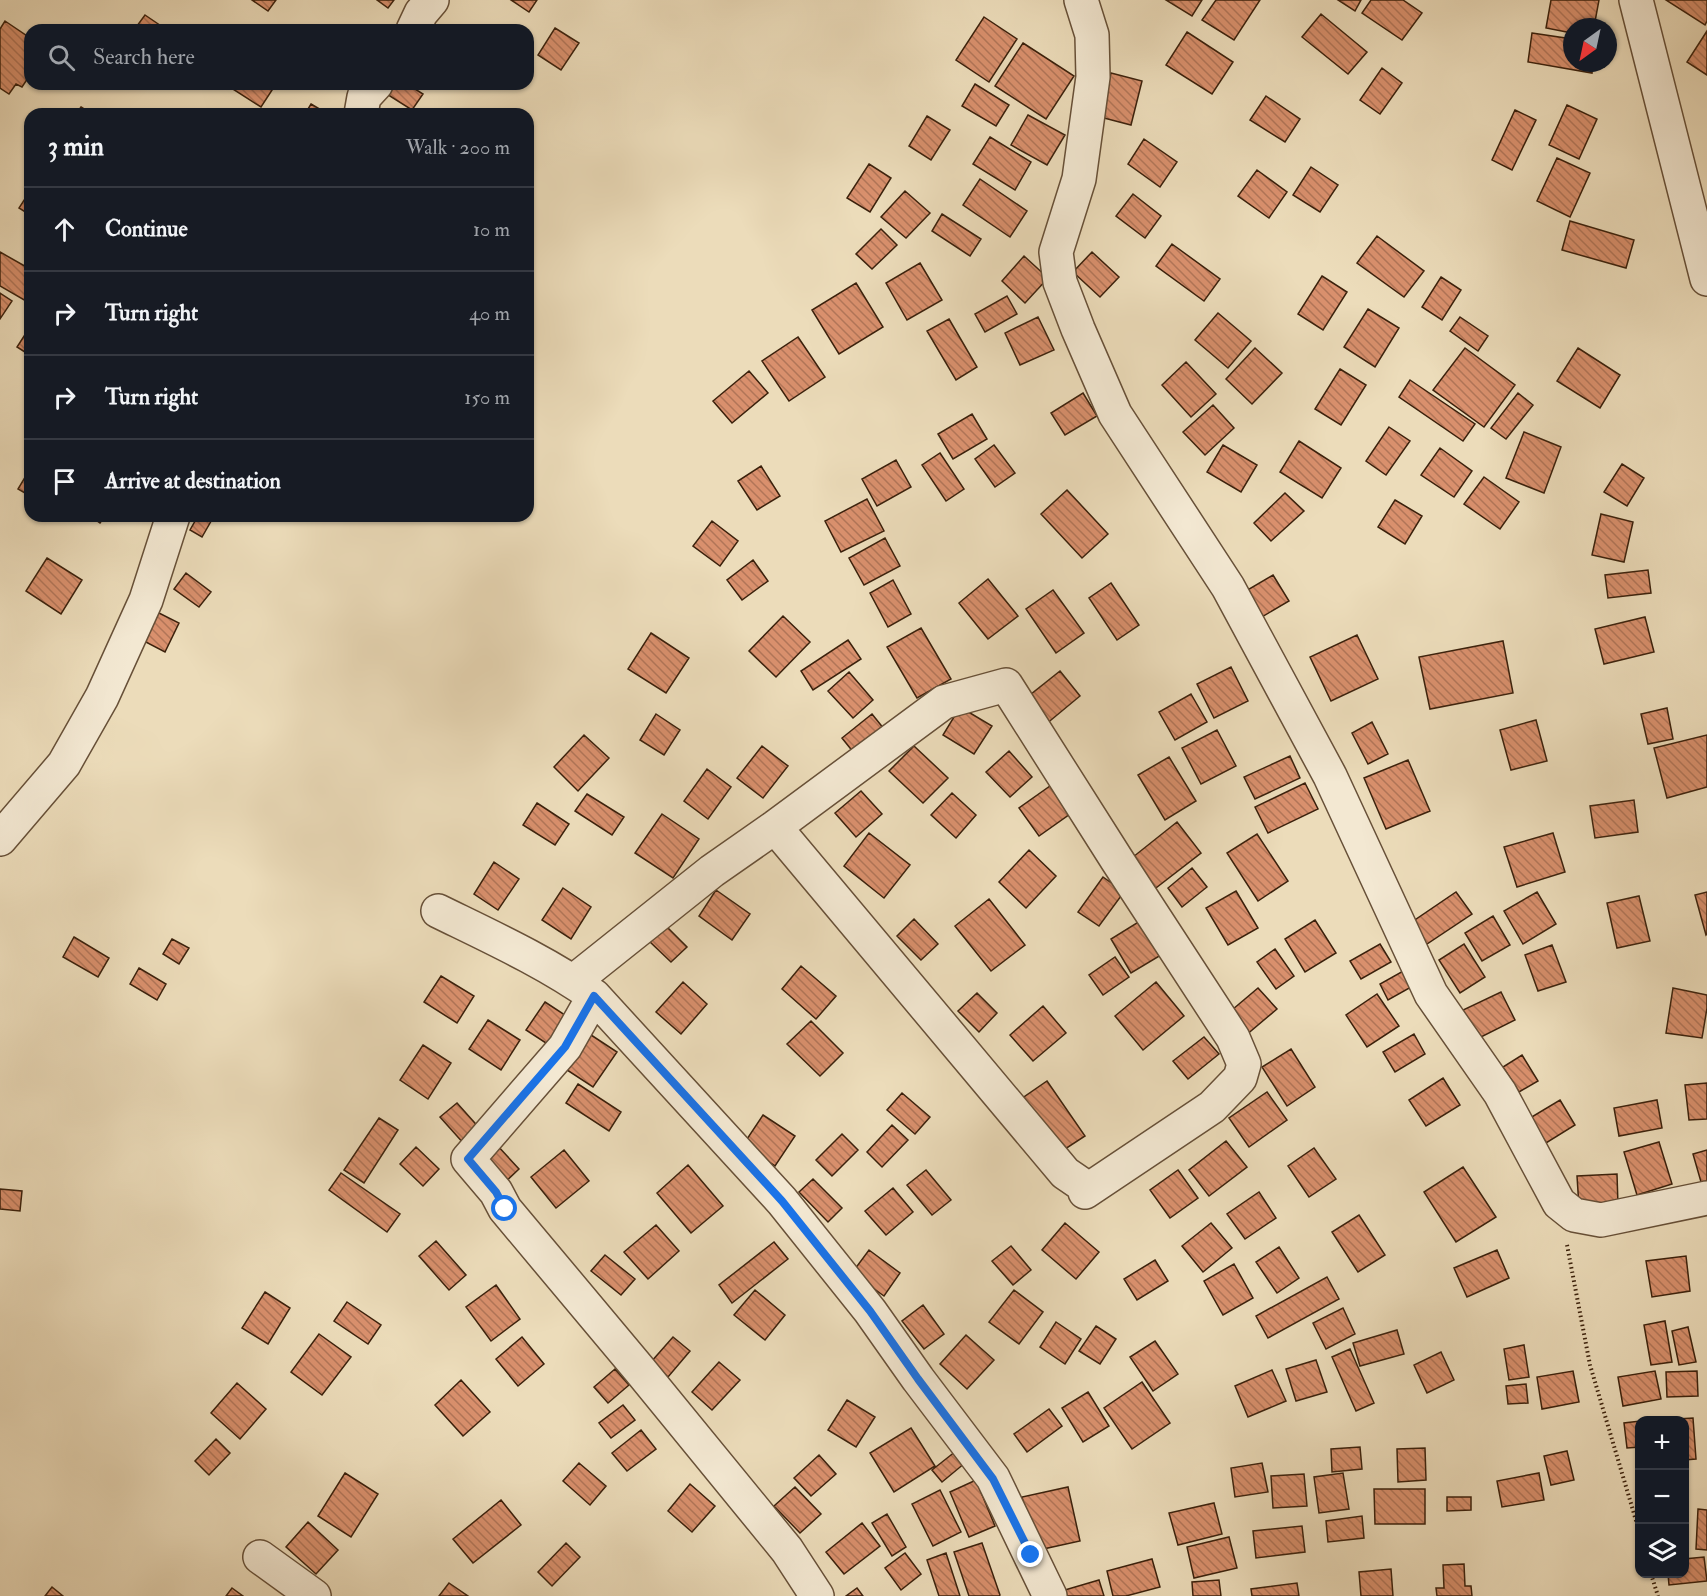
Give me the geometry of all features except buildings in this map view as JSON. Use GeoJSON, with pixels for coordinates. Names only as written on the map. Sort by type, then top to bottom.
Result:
{"type":"FeatureCollection","features":[{"type":"Feature","properties":{"kind":"street"},"geometry":{"type":"LineString","coordinates":[[415,24],[432,0]]}},
{"type":"Feature","properties":{"kind":"street"},"geometry":{"type":"LineString","coordinates":[[1081,0],[1092,35],[1093,77],[1079,178],[1056,252],[1060,282],[1115,414],[1228,587],[1330,776],[1431,994],[1500,1093],[1559,1203],[1574,1215],[1601,1220],[1707,1198]]}},
{"type":"Feature","properties":{"kind":"street"},"geometry":{"type":"LineString","coordinates":[[1636,0],[1707,279]]}},
{"type":"Feature","properties":{"kind":"street"},"geometry":{"type":"LineString","coordinates":[[362,108],[364,97],[370,90]]}},
{"type":"Feature","properties":{"kind":"street"},"geometry":{"type":"LineString","coordinates":[[0,839],[64,764],[102,697],[146,600],[171,522]]}},
{"type":"Feature","properties":{"kind":"street"},"geometry":{"type":"LineString","coordinates":[[775,827],[1065,1173],[1084,1186],[1085,1192],[1212,1107],[1240,1078],[1244,1064],[1233,1038],[1006,685],[944,702],[712,871],[584,988],[565,1047],[468,1159],[496,1192],[505,1209],[787,1550],[817,1596]]}},
{"type":"Feature","properties":{"kind":"street"},"geometry":{"type":"LineString","coordinates":[[438,911],[584,988],[782,1201],[870,1311],[993,1479],[1050,1596]]}},
{"type":"Feature","properties":{"kind":"street"},"geometry":{"type":"LineString","coordinates":[[260,1557],[314,1596]]}},
{"type":"Feature","properties":{"kind":"path"},"geometry":{"type":"LineString","coordinates":[[1559,1203],[1590,1365],[1637,1524]]}},
{"type":"Feature","properties":{"kind":"path"},"geometry":{"type":"LineString","coordinates":[[1652,1578],[1658,1596]]}},
{"type":"Feature","properties":{"kind":"route"},"geometry":{"type":"LineString","coordinates":[[505,1209],[496,1192],[468,1159],[565,1047],[594,996],[782,1201],[870,1311],[993,1479],[1031,1555]]}}]}
